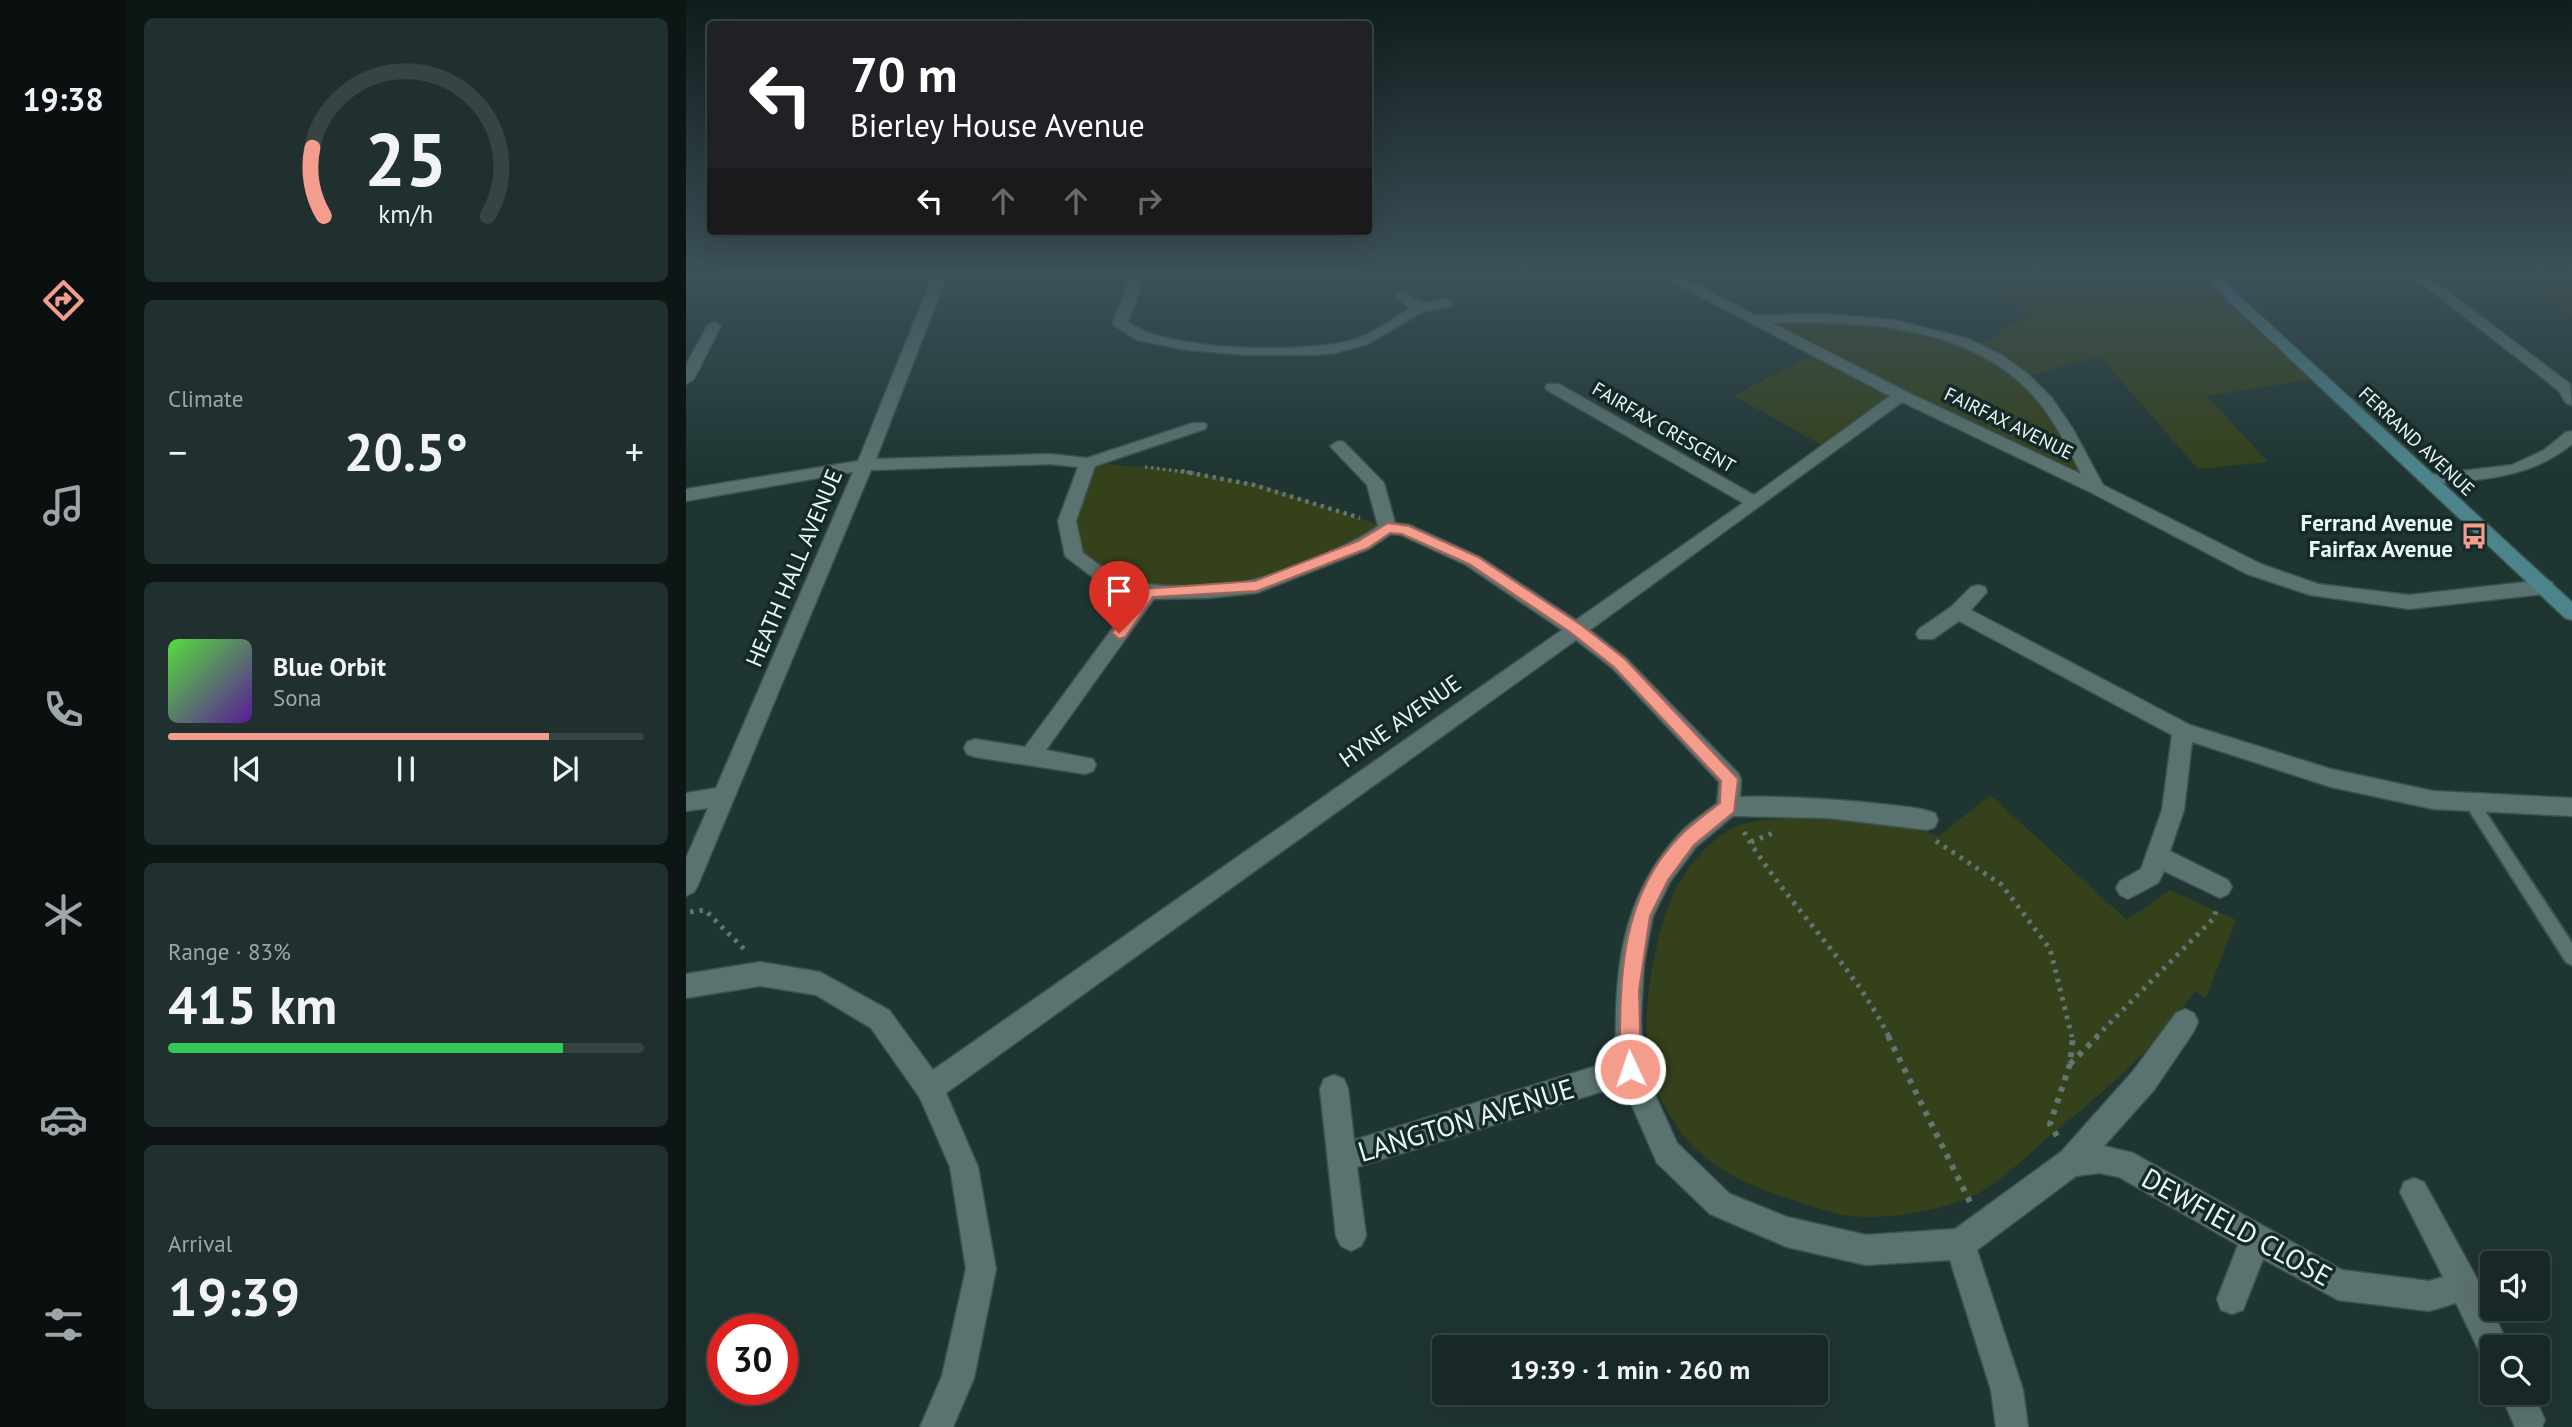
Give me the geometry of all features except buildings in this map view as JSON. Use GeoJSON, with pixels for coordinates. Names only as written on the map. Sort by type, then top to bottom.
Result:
{"type":"FeatureCollection","features":[{"type":"Feature","properties":{"kind":"street"},"geometry":{"type":"LineString","coordinates":[[686,379],[708,337]]}},
{"type":"Feature","properties":{"kind":"street","name":"HEATH HALL AVENUE"},"geometry":{"type":"LineString","coordinates":[[686,884],[865,465],[916,337]]}},
{"type":"Feature","properties":{"kind":"street"},"geometry":{"type":"LineString","coordinates":[[1139,337],[1200,347],[1309,352],[1352,345],[1376,337]]}},
{"type":"Feature","properties":{"kind":"street","name":"FAIRFAX AVENUE"},"geometry":{"type":"LineString","coordinates":[[1787,337],[2254,569],[2317,590],[2409,602],[2545,587]]}},
{"type":"Feature","properties":{"kind":"street","name":"FAIRFAX AVENUE"},"geometry":{"type":"LineString","coordinates":[[1941,337],[1976,347],[2023,377],[2066,429],[2096,488]]}},
{"type":"Feature","properties":{"kind":"street","name":"FERRAND AVENUE"},"geometry":{"type":"LineString","coordinates":[[2274,337],[2572,613]]}},
{"type":"Feature","properties":{"kind":"street"},"geometry":{"type":"LineString","coordinates":[[2499,337],[2564,387],[2572,400]]}},
{"type":"Feature","properties":{"kind":"street","name":"FAIRFAX CRESCENT"},"geometry":{"type":"LineString","coordinates":[[1553,387],[1755,503]]}},
{"type":"Feature","properties":{"kind":"street","name":"HYNE AVENUE"},"geometry":{"type":"LineString","coordinates":[[930,1088],[1755,503],[1901,395]]}},
{"type":"Feature","properties":{"kind":"street"},"geometry":{"type":"LineString","coordinates":[[686,495],[865,465],[1050,459],[1088,463],[1199,426]]}},
{"type":"Feature","properties":{"kind":"street"},"geometry":{"type":"LineString","coordinates":[[2427,480],[2515,470],[2550,454],[2572,436]]}},
{"type":"Feature","properties":{"kind":"street"},"geometry":{"type":"LineString","coordinates":[[1338,446],[1375,483],[1388,528]]}},
{"type":"Feature","properties":{"kind":"street"},"geometry":{"type":"LineString","coordinates":[[1088,463],[1068,521],[1074,556],[1111,581],[1149,592],[1257,586],[1363,545],[1388,528],[1405,529],[1474,561],[1576,628],[1619,663],[1730,779],[1728,807]]}},
{"type":"Feature","properties":{"kind":"street"},"geometry":{"type":"LineString","coordinates":[[1030,756],[1149,592]]}},
{"type":"Feature","properties":{"kind":"street"},"geometry":{"type":"LineString","coordinates":[[1926,634],[1958,612],[1978,592]]}},
{"type":"Feature","properties":{"kind":"street"},"geometry":{"type":"LineString","coordinates":[[1958,612],[2183,731],[2331,778],[2433,800],[2572,807]]}},
{"type":"Feature","properties":{"kind":"street"},"geometry":{"type":"LineString","coordinates":[[2128,888],[2150,876],[2173,810],[2183,731]]}},
{"type":"Feature","properties":{"kind":"street"},"geometry":{"type":"LineString","coordinates":[[975,748],[1085,765]]}},
{"type":"Feature","properties":{"kind":"street"},"geometry":{"type":"LineString","coordinates":[[686,802],[722,796]]}},
{"type":"Feature","properties":{"kind":"street"},"geometry":{"type":"LineString","coordinates":[[1925,829],[1883,814],[1767,805],[1728,807],[1688,840],[1661,875],[1641,915],[1630,977],[1630,1069],[1667,1153],[1720,1204],[1787,1232],[1866,1250],[1971,1236],[2071,1162],[2144,1080],[2185,1021]]}},
{"type":"Feature","properties":{"kind":"street"},"geometry":{"type":"LineString","coordinates":[[2157,856],[2220,887]]}},
{"type":"Feature","properties":{"kind":"street"},"geometry":{"type":"LineString","coordinates":[[686,986],[760,974],[820,984],[880,1019],[930,1088],[964,1167],[981,1269],[958,1378],[936,1427]]}},
{"type":"Feature","properties":{"kind":"street","name":"LANGTON AVENUE"},"geometry":{"type":"LineString","coordinates":[[1342,1158],[1630,1069]]}},
{"type":"Feature","properties":{"kind":"street","name":"LANGTON AVENUE"},"geometry":{"type":"LineString","coordinates":[[1334,1089],[1351,1236]]}},
{"type":"Feature","properties":{"kind":"street","name":"DEWFIELD CLOSE"},"geometry":{"type":"LineString","coordinates":[[2071,1162],[2099,1159],[2123,1163],[2337,1285],[2429,1296],[2464,1286]]}},
{"type":"Feature","properties":{"kind":"street"},"geometry":{"type":"LineString","coordinates":[[2414,1192],[2488,1335]]}},
{"type":"Feature","properties":{"kind":"street"},"geometry":{"type":"LineString","coordinates":[[1971,1236],[2007,1390],[2012,1427]]}},
{"type":"Feature","properties":{"kind":"street"},"geometry":{"type":"LineString","coordinates":[[2232,1299],[2255,1240]]}},
{"type":"Feature","properties":{"kind":"lane"},"geometry":{"type":"LineString","coordinates":[[2472,803],[2572,957]]}},
{"type":"Feature","properties":{"kind":"path"},"geometry":{"type":"LineString","coordinates":[[1138,466],[1175,469],[1261,485],[1388,528]]}},
{"type":"Feature","properties":{"kind":"path"},"geometry":{"type":"LineString","coordinates":[[1728,807],[1762,863],[1875,1009],[1958,1173],[1971,1236]]}},
{"type":"Feature","properties":{"kind":"path"},"geometry":{"type":"LineString","coordinates":[[1925,829],[1935,841],[2001,885],[2050,949],[2073,1032],[2070,1065],[2050,1124],[2071,1162]]}},
{"type":"Feature","properties":{"kind":"path"},"geometry":{"type":"LineString","coordinates":[[1751,842],[1776,832]]}},
{"type":"Feature","properties":{"kind":"path"},"geometry":{"type":"LineString","coordinates":[[2070,1065],[2214,918],[2220,887]]}},
{"type":"Feature","properties":{"kind":"path"},"geometry":{"type":"LineString","coordinates":[[686,913],[705,910],[749,954],[743,976]]}},
{"type":"Feature","properties":{"kind":"green space"},"geometry":{"type":"Polygon","coordinates":[[[1787,337],[1941,337],[1976,347],[1993,337],[2275,337],[2319,378],[2207,396],[2268,462],[2198,469],[2100,357],[2024,377],[2066,429],[2096,488],[1901,395],[1827,448],[1734,396],[1816,352],[1787,337]]]}},
{"type":"Feature","properties":{"kind":"green space"},"geometry":{"type":"Polygon","coordinates":[[[1088,463],[1175,469],[1261,485],[1388,528],[1257,586],[1149,592],[1074,556],[1067,521],[1088,463]]]}},
{"type":"Feature","properties":{"kind":"green space"},"geometry":{"type":"Polygon","coordinates":[[[1990,795],[2127,920],[2170,890],[2236,920],[2206,998],[2195,991],[2150,1046],[2101,1093],[1997,1181],[1973,1196],[1956,1202],[1897,1215],[1844,1215],[1764,1190],[1710,1161],[1683,1135],[1658,1093],[1652,1079],[1646,1037],[1649,988],[1658,940],[1675,891],[1694,862],[1709,845],[1732,829],[1750,822],[1777,819],[1819,817],[1859,820],[1939,836],[1990,795]]]}},
{"type":"Feature","properties":{"kind":"place","name":"Ferrand Avenue Fairfax Avenue"},"geometry":{"type":"Point","coordinates":[2474,536]}},
{"type":"Feature","properties":{"kind":"route"},"geometry":{"type":"LineString","coordinates":[[1119,633],[1149,592],[1208,591],[1257,586],[1363,545],[1388,528],[1405,529],[1474,561],[1576,628],[1619,663],[1730,779],[1728,807],[1688,840],[1661,875],[1641,915],[1631,963],[1629,990],[1630,1069]]}}]}
